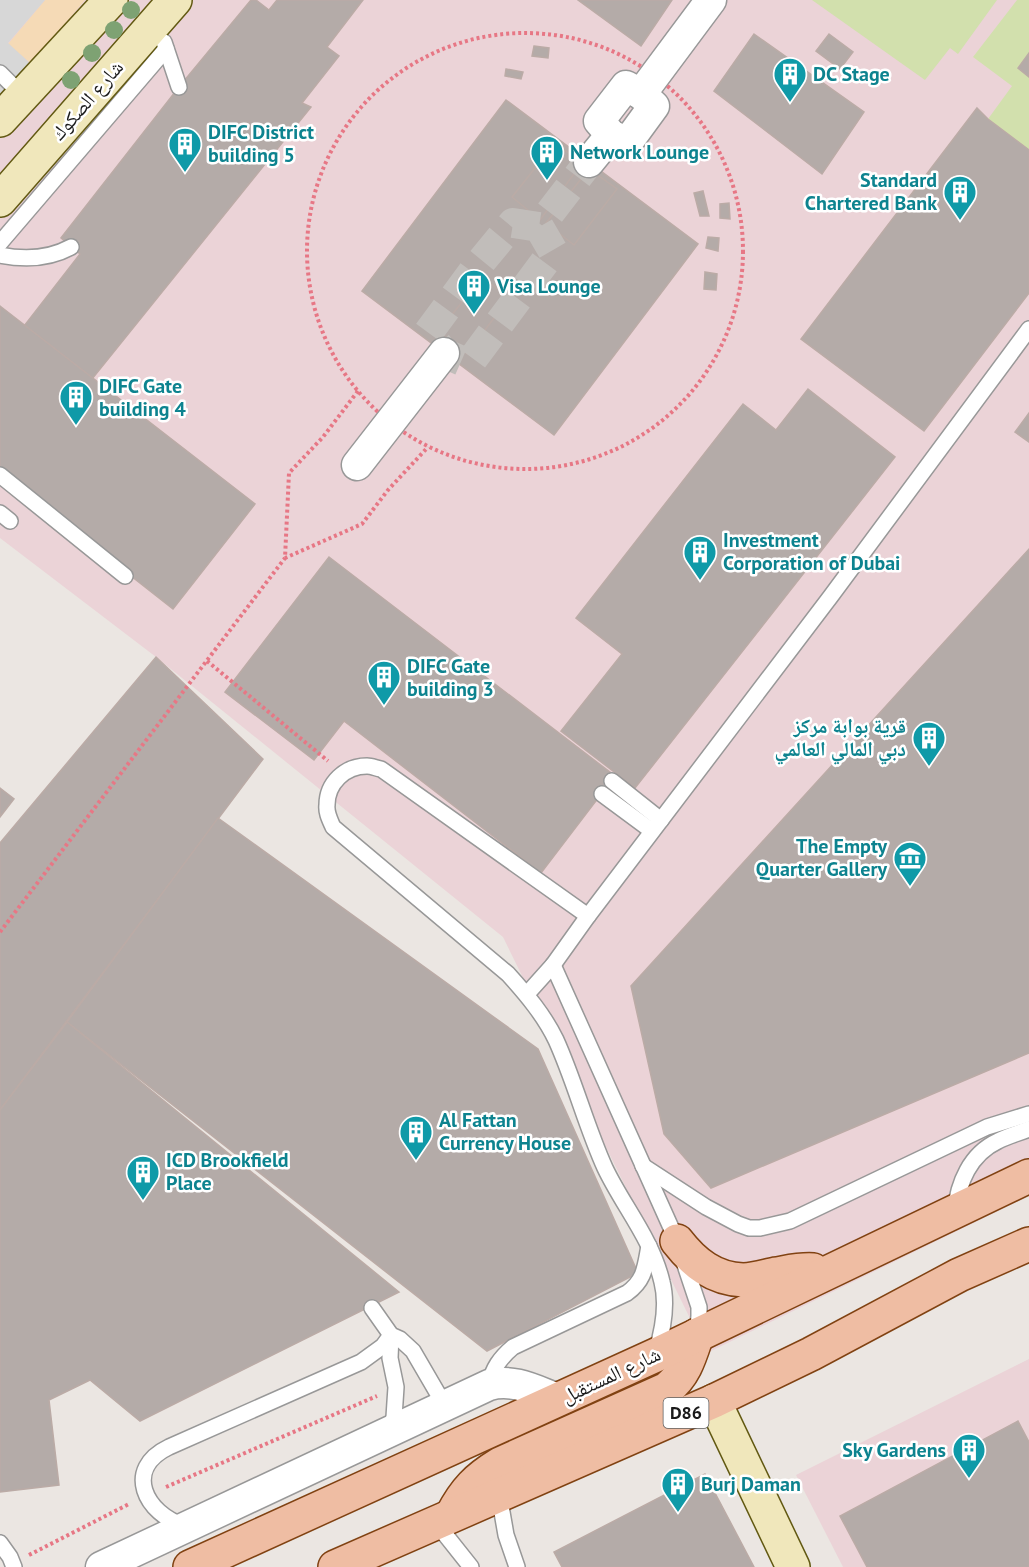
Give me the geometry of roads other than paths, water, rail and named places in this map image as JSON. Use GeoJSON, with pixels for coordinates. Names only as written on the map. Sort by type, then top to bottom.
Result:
{"type":"FeatureCollection","features":[{"type":"Feature","properties":{"kind":"main road","name":"شارع المستقبل"},"geometry":{"type":"LineString","coordinates":[[189,1567],[656,1355],[1029,1176]]}},
{"type":"Feature","properties":{"kind":"main road"},"geometry":{"type":"LineString","coordinates":[[663,1244],[690,1258],[706,1270],[725,1278],[745,1280],[809,1269],[830,1272]]}},
{"type":"Feature","properties":{"kind":"main road","name":"D86"},"geometry":{"type":"LineString","coordinates":[[335,1567],[714,1401],[811,1354],[959,1275],[1029,1244]]}},
{"type":"Feature","properties":{"kind":"main road"},"geometry":{"type":"LineString","coordinates":[[444,1520],[470,1486],[500,1464],[667,1389],[682,1374],[697,1335]]}},
{"type":"Feature","properties":{"kind":"street"},"geometry":{"type":"LineString","coordinates":[[0,119],[11,84],[111,0]]}},
{"type":"Feature","properties":{"kind":"street"},"geometry":{"type":"LineString","coordinates":[[589,162],[611,135],[599,121],[626,86],[648,85],[711,0]]}},
{"type":"Feature","properties":{"kind":"street","name":"شارع الصكوك"},"geometry":{"type":"LineString","coordinates":[[0,200],[166,23]]}},
{"type":"Feature","properties":{"kind":"street"},"geometry":{"type":"LineString","coordinates":[[357,465],[444,353]]}},
{"type":"Feature","properties":{"kind":"street"},"geometry":{"type":"LineString","coordinates":[[101,1567],[489,1385],[515,1383],[558,1399]]}},
{"type":"Feature","properties":{"kind":"street"},"geometry":{"type":"LineString","coordinates":[[714,1401],[793,1567]]}},
{"type":"Feature","properties":{"kind":"lane"},"geometry":{"type":"LineString","coordinates":[[166,23],[180,87]]}},
{"type":"Feature","properties":{"kind":"lane"},"geometry":{"type":"LineString","coordinates":[[0,243],[166,23]]}},
{"type":"Feature","properties":{"kind":"lane"},"geometry":{"type":"LineString","coordinates":[[0,255],[37,258],[61,253],[71,247]]}},
{"type":"Feature","properties":{"kind":"lane"},"geometry":{"type":"LineString","coordinates":[[527,994],[553,965],[1029,329]]}},
{"type":"Feature","properties":{"kind":"lane"},"geometry":{"type":"LineString","coordinates":[[0,475],[125,576]]}},
{"type":"Feature","properties":{"kind":"lane"},"geometry":{"type":"LineString","coordinates":[[588,916],[381,769],[368,766],[354,768],[342,773],[333,783],[326,806],[333,827],[487,955],[527,994],[542,1016],[555,1039],[605,1169],[663,1244],[699,1306],[697,1335]]}},
{"type":"Feature","properties":{"kind":"lane"},"geometry":{"type":"LineString","coordinates":[[612,781],[657,825]]}},
{"type":"Feature","properties":{"kind":"lane"},"geometry":{"type":"LineString","coordinates":[[602,794],[657,825]]}},
{"type":"Feature","properties":{"kind":"lane"},"geometry":{"type":"LineString","coordinates":[[553,965],[643,1166],[663,1244],[660,1274],[664,1295],[663,1324],[656,1355]]}},
{"type":"Feature","properties":{"kind":"lane"},"geometry":{"type":"LineString","coordinates":[[643,1166],[706,1207],[738,1224],[749,1228],[760,1228],[790,1221],[987,1127],[1029,1114]]}},
{"type":"Feature","properties":{"kind":"lane"},"geometry":{"type":"LineString","coordinates":[[955,1213],[962,1180],[970,1165],[996,1142],[1029,1129]]}},
{"type":"Feature","properties":{"kind":"lane"},"geometry":{"type":"LineString","coordinates":[[489,1385],[496,1363],[513,1347],[633,1289],[663,1244]]}},
{"type":"Feature","properties":{"kind":"lane"},"geometry":{"type":"LineString","coordinates":[[372,1308],[391,1335],[400,1339],[413,1352],[445,1406]]}},
{"type":"Feature","properties":{"kind":"lane"},"geometry":{"type":"LineString","coordinates":[[389,1432],[394,1417],[396,1387],[390,1358],[391,1335]]}},
{"type":"Feature","properties":{"kind":"lane"},"geometry":{"type":"LineString","coordinates":[[187,1527],[159,1514],[150,1504],[147,1496],[143,1483],[144,1474],[147,1466],[160,1451],[361,1362],[383,1346],[391,1335]]}},
{"type":"Feature","properties":{"kind":"lane"},"geometry":{"type":"LineString","coordinates":[[499,1495],[506,1535],[517,1567]]}},
{"type":"Feature","properties":{"kind":"lane"},"geometry":{"type":"LineString","coordinates":[[444,1520],[471,1567]]}},
{"type":"Feature","properties":{"kind":"lane"},"geometry":{"type":"LineString","coordinates":[[0,1543],[6,1549],[14,1565]]}},
{"type":"Feature","properties":{"kind":"tunnel"},"geometry":{"type":"LineString","coordinates":[[539,227],[513,223],[475,269],[428,333],[444,353],[469,364],[553,251],[539,227],[589,162]]}},
{"type":"Feature","properties":{"kind":"place","name":"DC Stage"},"geometry":{"type":"Point","coordinates":[790,103]}},
{"type":"Feature","properties":{"kind":"place","name":"DIFC District building 5"},"geometry":{"type":"Point","coordinates":[185,173]}},
{"type":"Feature","properties":{"kind":"place","name":"Network Lounge"},"geometry":{"type":"Point","coordinates":[547,181]}},
{"type":"Feature","properties":{"kind":"place","name":"Standard Chartered Bank"},"geometry":{"type":"Point","coordinates":[960,221]}},
{"type":"Feature","properties":{"kind":"place","name":"Visa Lounge"},"geometry":{"type":"Point","coordinates":[474,315]}},
{"type":"Feature","properties":{"kind":"place","name":"DIFC Gate building 4"},"geometry":{"type":"Point","coordinates":[76,426]}},
{"type":"Feature","properties":{"kind":"place","name":"Investment Corporation of Dubai"},"geometry":{"type":"Point","coordinates":[700,581]}},
{"type":"Feature","properties":{"kind":"place","name":"DIFC Gate building 3"},"geometry":{"type":"Point","coordinates":[384,706]}},
{"type":"Feature","properties":{"kind":"place","name":"قرية بوابة مركز دبي المالي العالمي"},"geometry":{"type":"Point","coordinates":[929,767]}},
{"type":"Feature","properties":{"kind":"place","name":"The Empty Quarter Gallery"},"geometry":{"type":"Point","coordinates":[910,887]}},
{"type":"Feature","properties":{"kind":"place","name":"Al Fattan Currency House"},"geometry":{"type":"Point","coordinates":[416,1161]}},
{"type":"Feature","properties":{"kind":"place","name":"ICD Brookfield Place"},"geometry":{"type":"Point","coordinates":[143,1201]}},
{"type":"Feature","properties":{"kind":"place","name":"Sky Gardens"},"geometry":{"type":"Point","coordinates":[969,1479]}},
{"type":"Feature","properties":{"kind":"place","name":"Burj Daman"},"geometry":{"type":"Point","coordinates":[678,1513]}}]}
